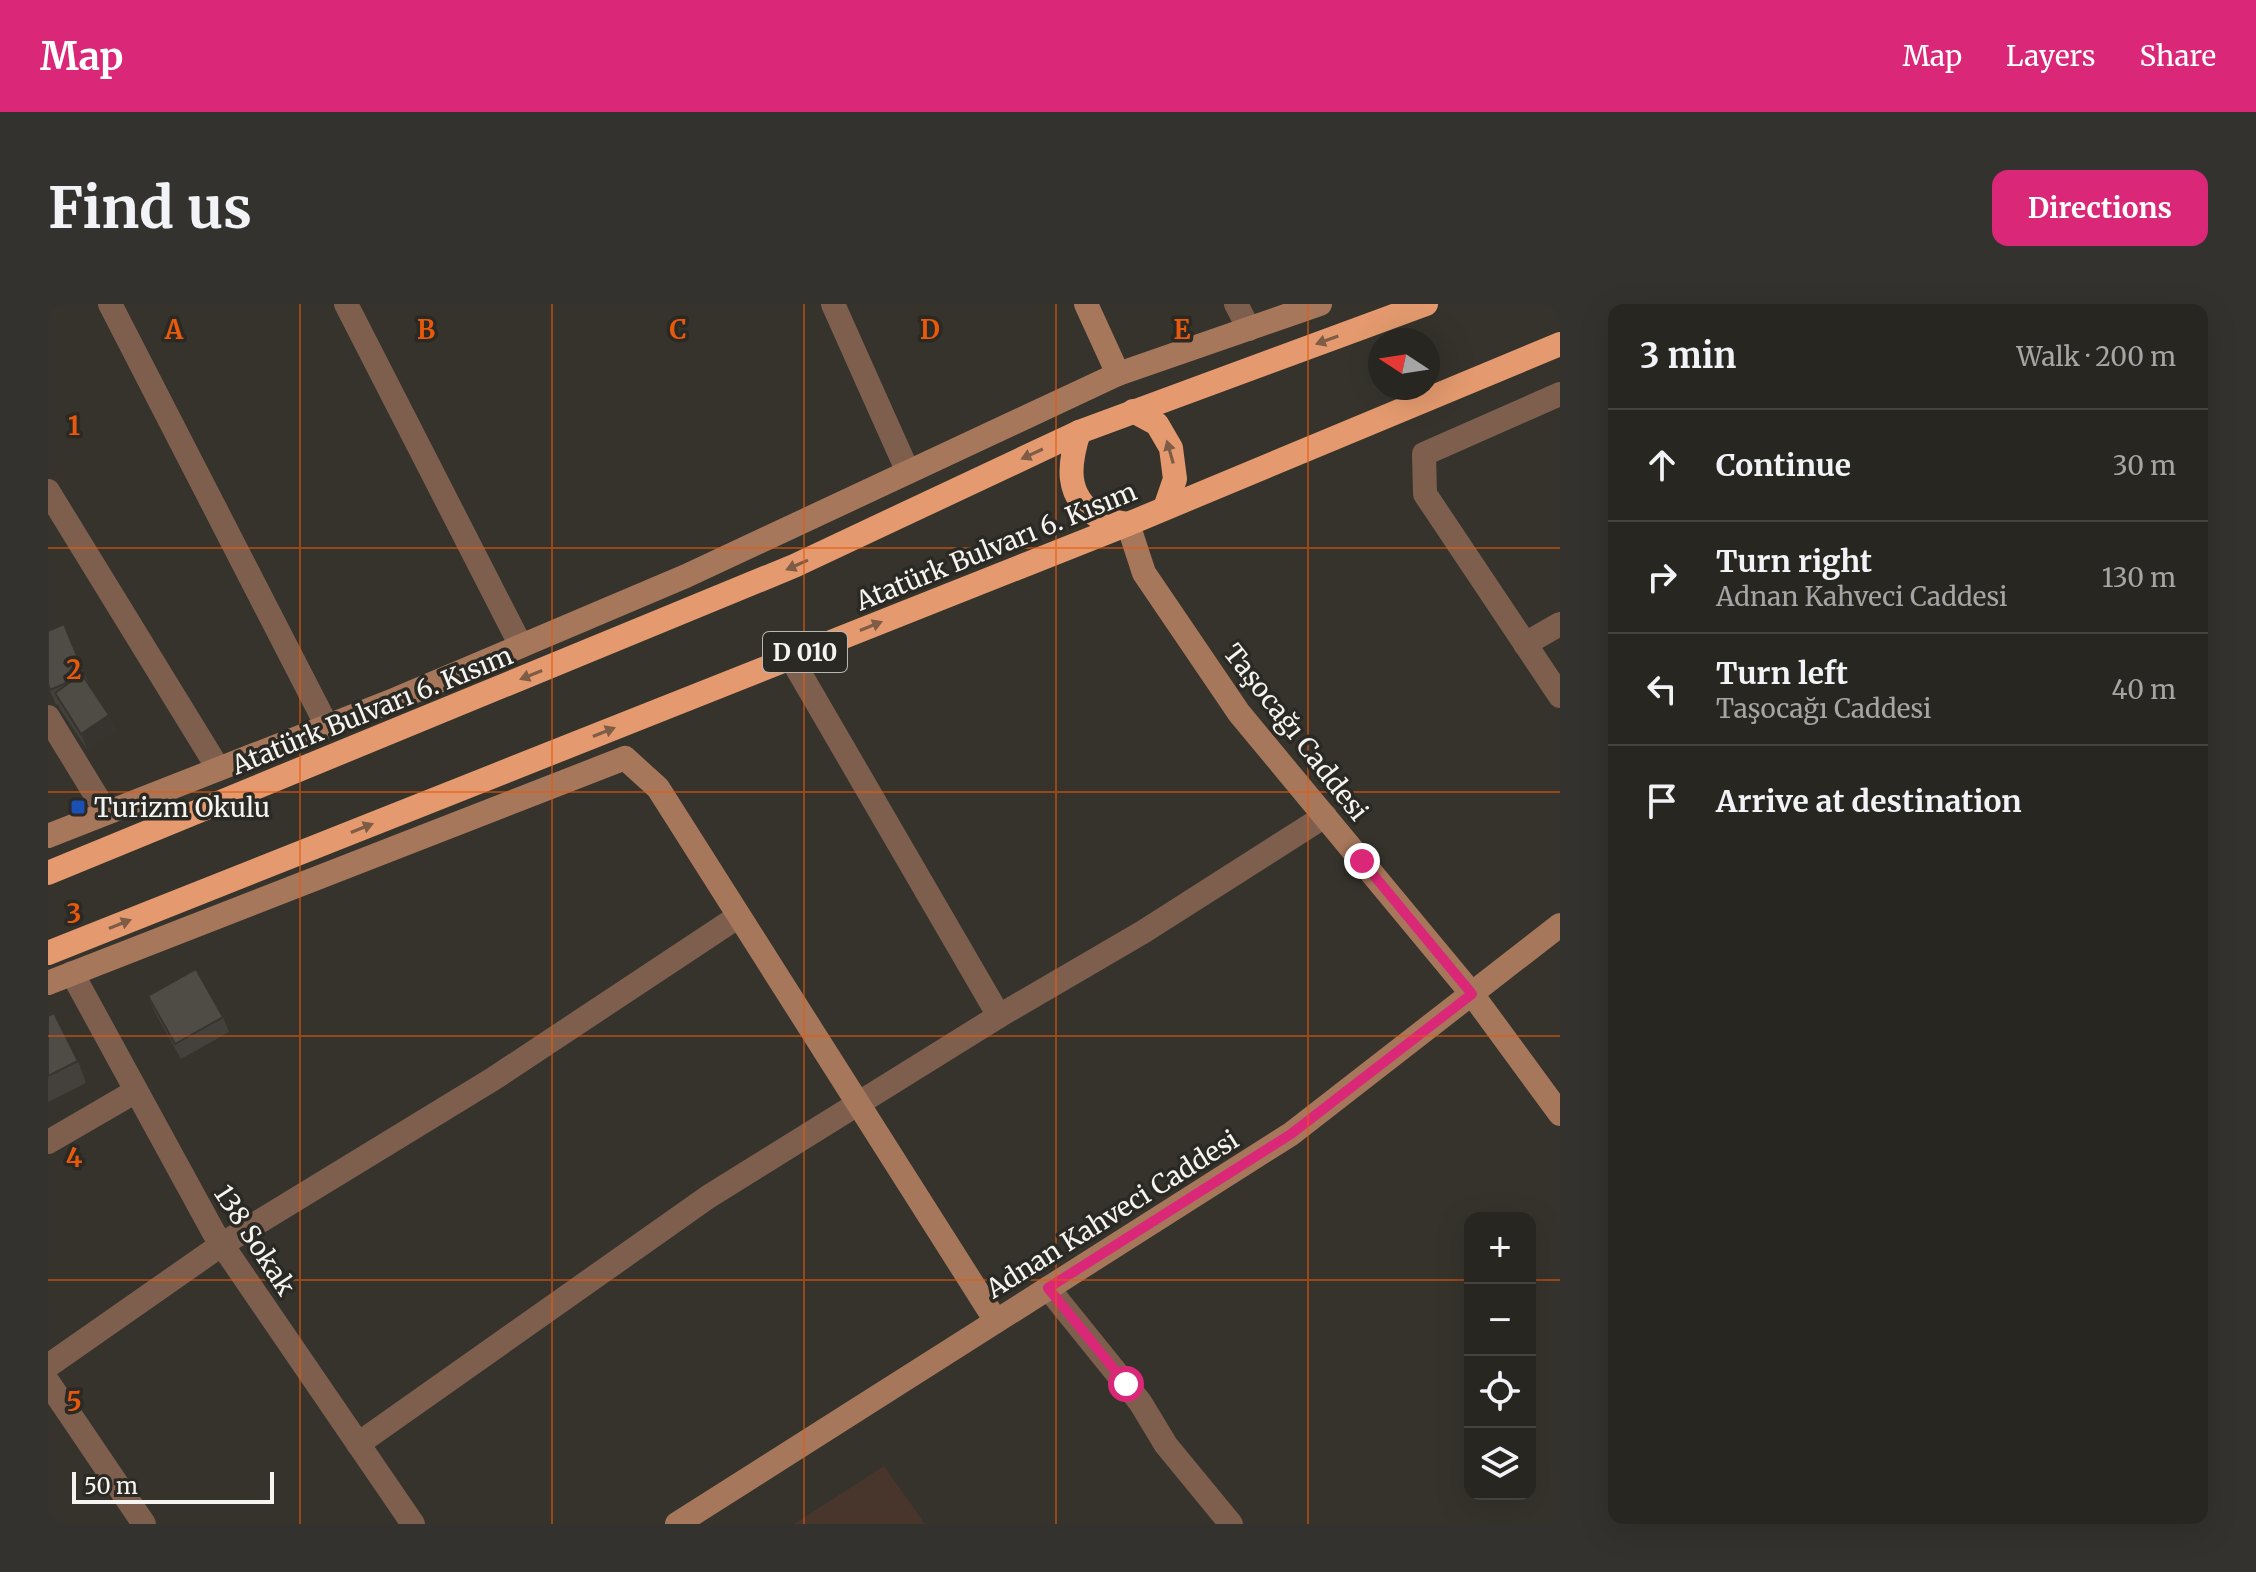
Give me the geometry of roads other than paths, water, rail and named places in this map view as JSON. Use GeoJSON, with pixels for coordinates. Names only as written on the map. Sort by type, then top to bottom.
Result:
{"type":"FeatureCollection","features":[{"type":"Feature","properties":{"kind":"highway","name":"Atatürk Bulvarı 6. Kısım"},"geometry":{"type":"LineString","coordinates":[[48,873],[794,566],[1079,432],[1426,304]]}},
{"type":"Feature","properties":{"kind":"highway","name":"Atatürk Bulvarı 6. Kısım"},"geometry":{"type":"LineString","coordinates":[[48,953],[1128,524],[1560,344]]}},
{"type":"Feature","properties":{"kind":"highway"},"geometry":{"type":"LineString","coordinates":[[1133,411],[1157,424],[1171,448],[1175,479],[1165,508]]}},
{"type":"Feature","properties":{"kind":"highway"},"geometry":{"type":"LineString","coordinates":[[1079,432],[1071,457],[1073,487],[1081,504],[1100,517],[1128,524]]}},
{"type":"Feature","properties":{"kind":"street"},"geometry":{"type":"LineString","coordinates":[[110,304],[327,726]]}},
{"type":"Feature","properties":{"kind":"street"},"geometry":{"type":"LineString","coordinates":[[346,304],[521,646]]}},
{"type":"Feature","properties":{"kind":"street"},"geometry":{"type":"LineString","coordinates":[[833,304],[908,472]]}},
{"type":"Feature","properties":{"kind":"street"},"geometry":{"type":"LineString","coordinates":[[1086,304],[1118,374]]}},
{"type":"Feature","properties":{"kind":"street"},"geometry":{"type":"LineString","coordinates":[[1236,304],[1249,329]]}},
{"type":"Feature","properties":{"kind":"street"},"geometry":{"type":"LineString","coordinates":[[48,836],[327,726],[686,576],[1118,374],[1320,304]]}},
{"type":"Feature","properties":{"kind":"street"},"geometry":{"type":"LineString","coordinates":[[1560,394],[1424,454],[1425,494],[1560,696]]}},
{"type":"Feature","properties":{"kind":"street"},"geometry":{"type":"LineString","coordinates":[[48,491],[218,768]]}},
{"type":"Feature","properties":{"kind":"street","name":"Taşocağı Caddesi"},"geometry":{"type":"LineString","coordinates":[[1128,524],[1144,573],[1239,713],[1472,994],[1560,1114]]}},
{"type":"Feature","properties":{"kind":"street"},"geometry":{"type":"LineString","coordinates":[[1525,644],[1560,624]]}},
{"type":"Feature","properties":{"kind":"street"},"geometry":{"type":"LineString","coordinates":[[791,658],[999,1016]]}},
{"type":"Feature","properties":{"kind":"street"},"geometry":{"type":"LineString","coordinates":[[48,717],[106,812]]}},
{"type":"Feature","properties":{"kind":"street"},"geometry":{"type":"LineString","coordinates":[[48,983],[625,758],[658,788],[996,1321]]}},
{"type":"Feature","properties":{"kind":"street"},"geometry":{"type":"LineString","coordinates":[[358,1444],[708,1197],[999,1016],[1143,932],[1325,816]]}},
{"type":"Feature","properties":{"kind":"street"},"geometry":{"type":"LineString","coordinates":[[48,1366],[221,1245],[493,1079],[739,916]]}},
{"type":"Feature","properties":{"kind":"street","name":"Adnan Kahveci Caddesi"},"geometry":{"type":"LineString","coordinates":[[677,1524],[1291,1134],[1560,925]]}},
{"type":"Feature","properties":{"kind":"street","name":"138 Sokak"},"geometry":{"type":"LineString","coordinates":[[72,973],[221,1245],[413,1524]]}},
{"type":"Feature","properties":{"kind":"street"},"geometry":{"type":"LineString","coordinates":[[48,1142],[136,1091]]}},
{"type":"Feature","properties":{"kind":"street"},"geometry":{"type":"LineString","coordinates":[[1048,1288],[1140,1402],[1166,1445],[1231,1524]]}},
{"type":"Feature","properties":{"kind":"street"},"geometry":{"type":"LineString","coordinates":[[48,1382],[144,1524]]}},
{"type":"Feature","properties":{"kind":"place","name":"Turizm Okulu"},"geometry":{"type":"Point","coordinates":[78,807]}}]}
